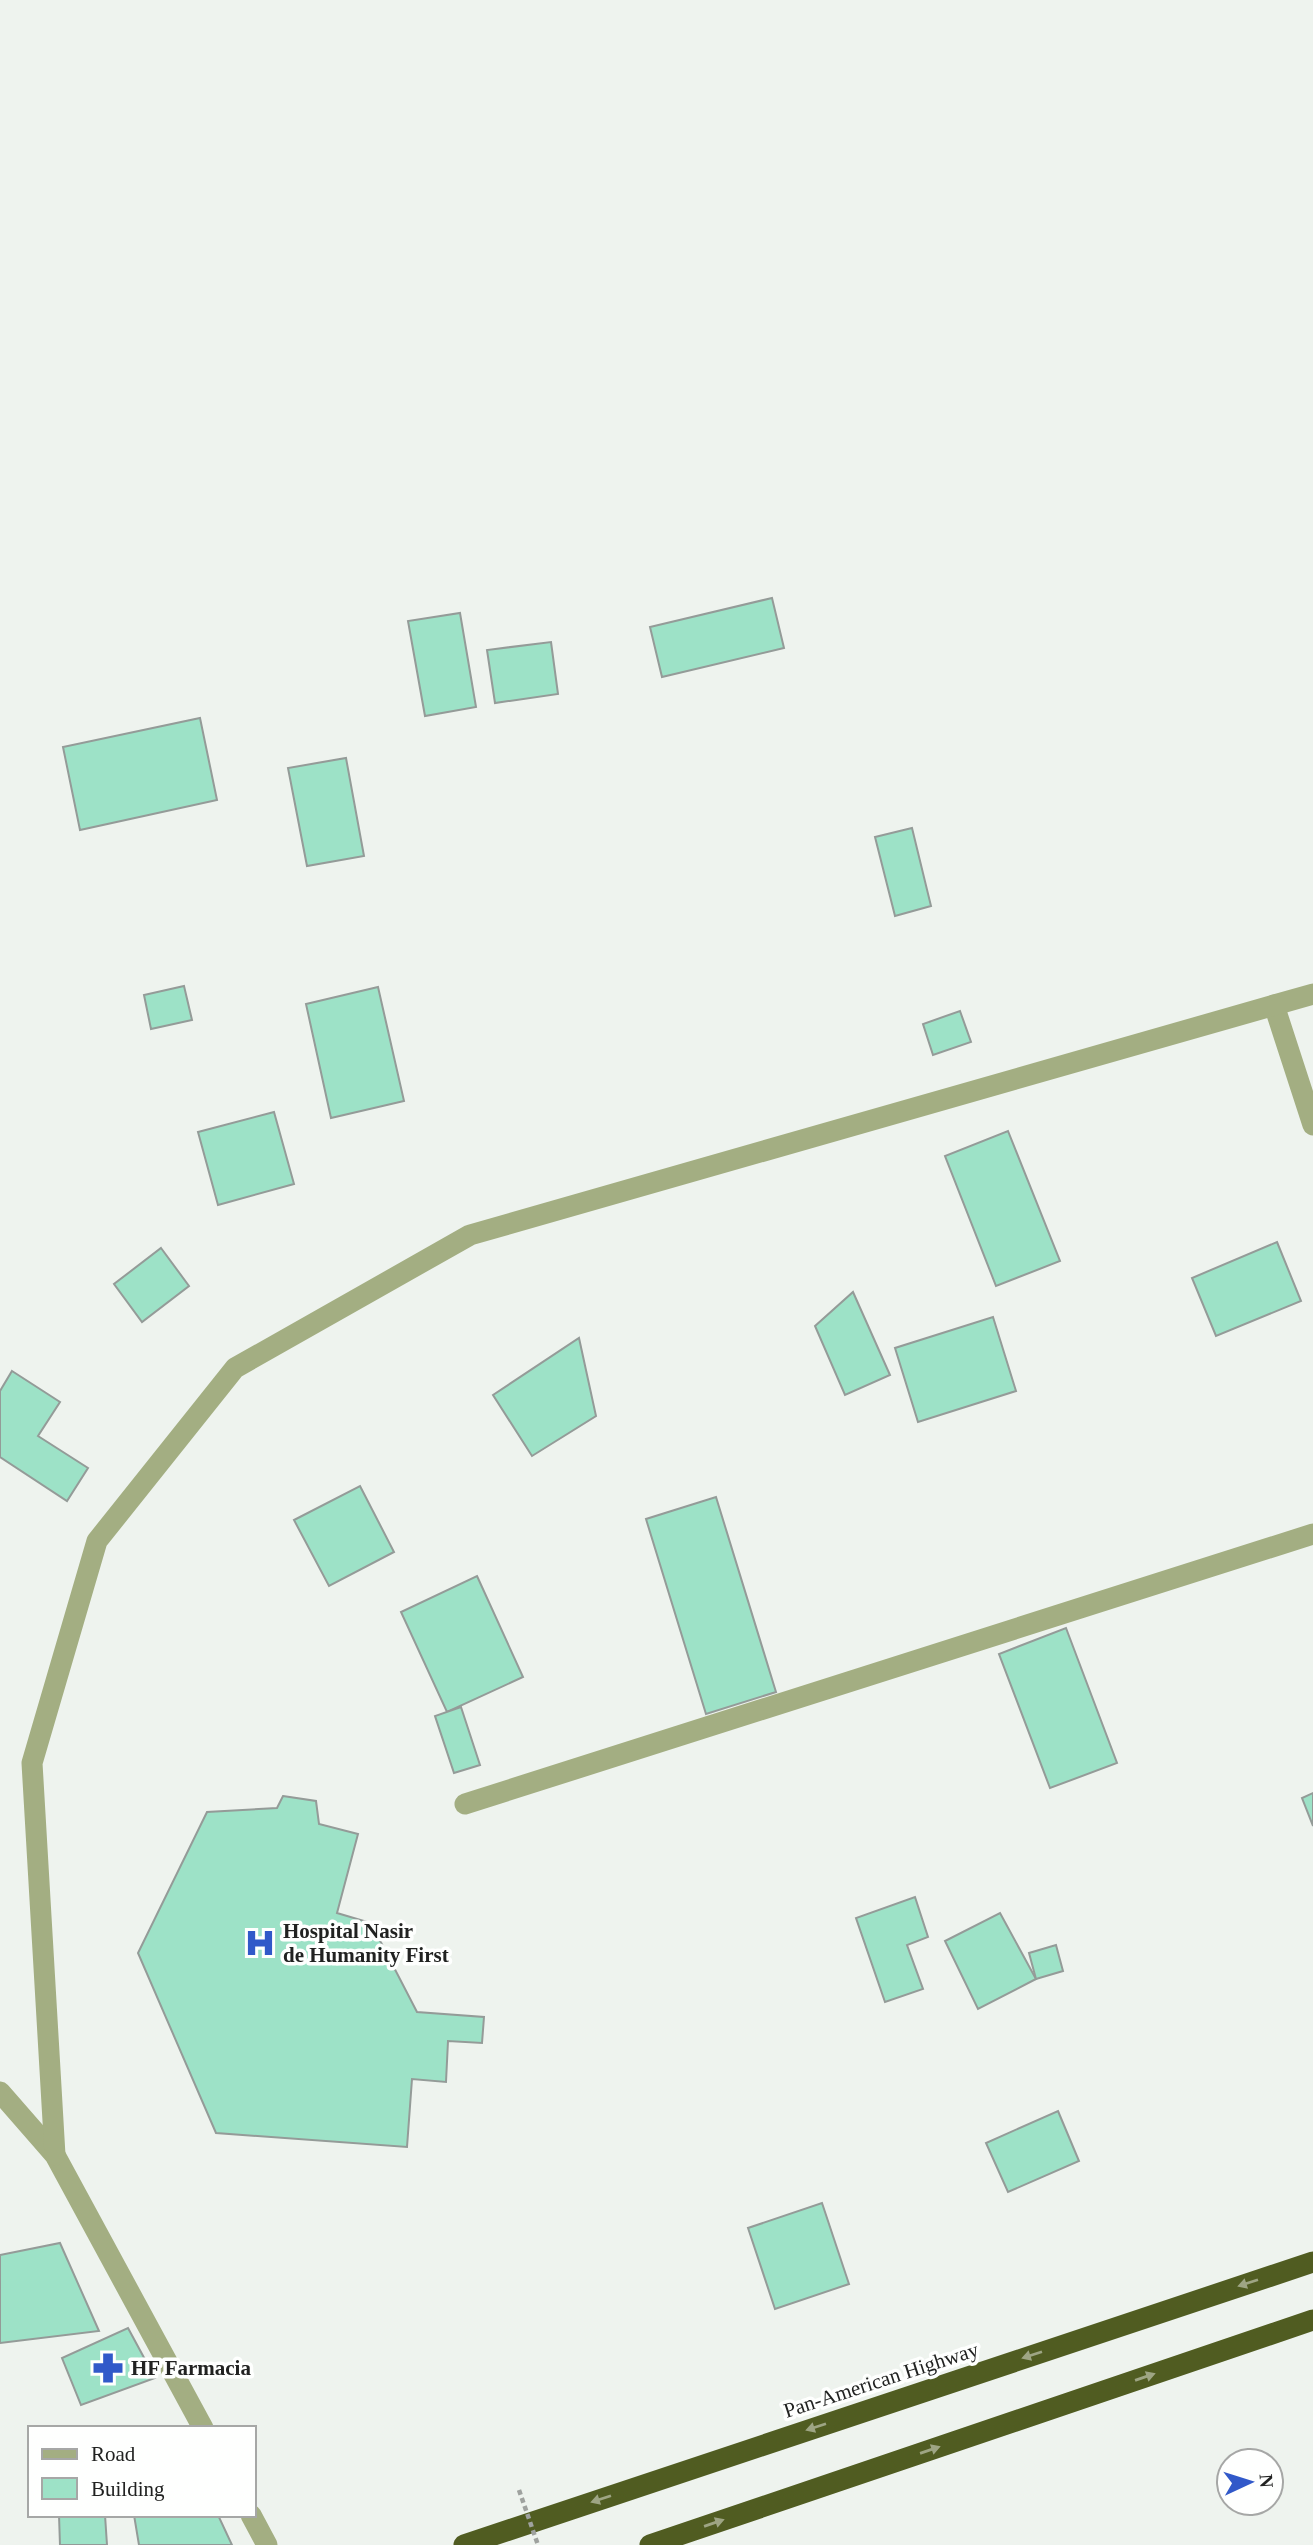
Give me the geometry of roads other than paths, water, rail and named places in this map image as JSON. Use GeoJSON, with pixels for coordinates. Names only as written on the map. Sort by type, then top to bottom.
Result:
{"type":"FeatureCollection","features":[{"type":"Feature","properties":{"kind":"highway","name":"Pan-American Highway"},"geometry":{"type":"LineString","coordinates":[[464,2545],[1313,2262]]}},
{"type":"Feature","properties":{"kind":"highway"},"geometry":{"type":"LineString","coordinates":[[650,2545],[1313,2320]]}},
{"type":"Feature","properties":{"kind":"street"},"geometry":{"type":"LineString","coordinates":[[55,2155],[32,1763],[97,1541],[235,1368],[470,1234],[1313,994]]}},
{"type":"Feature","properties":{"kind":"street"},"geometry":{"type":"LineString","coordinates":[[1274,1005],[1313,1125]]}},
{"type":"Feature","properties":{"kind":"street"},"geometry":{"type":"LineString","coordinates":[[465,1804],[1313,1534]]}},
{"type":"Feature","properties":{"kind":"street"},"geometry":{"type":"LineString","coordinates":[[0,2092],[55,2155],[202,2426]]}},
{"type":"Feature","properties":{"kind":"street"},"geometry":{"type":"LineString","coordinates":[[252,2517],[267,2545]]}},
{"type":"Feature","properties":{"kind":"place","name":"Hospital Nasir de Humanity First"},"geometry":{"type":"Point","coordinates":[260,1943]}},
{"type":"Feature","properties":{"kind":"place","name":"HF Farmacia"},"geometry":{"type":"Point","coordinates":[108,2368]}}]}
